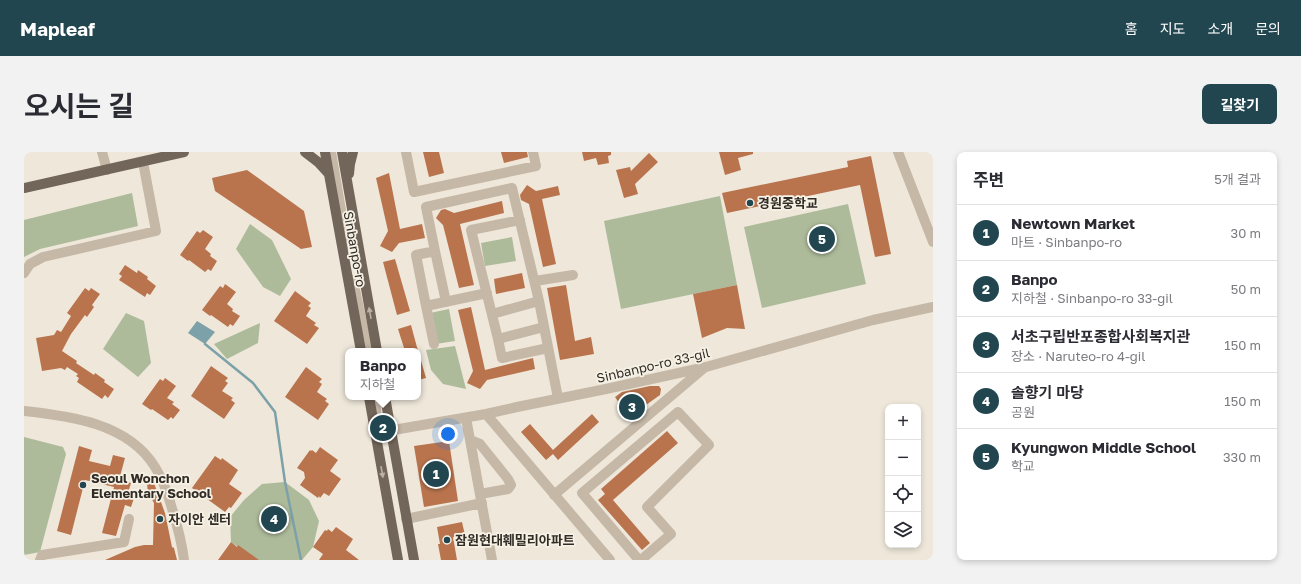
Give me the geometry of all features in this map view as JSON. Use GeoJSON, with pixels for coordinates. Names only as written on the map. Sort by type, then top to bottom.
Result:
{"type":"FeatureCollection","features":[{"type":"Feature","properties":{"kind":"main road"},"geometry":{"type":"LineString","coordinates":[[24,188],[184,152]]}},
{"type":"Feature","properties":{"kind":"main road"},"geometry":{"type":"LineString","coordinates":[[305,152],[318,162],[328,174]]}},
{"type":"Feature","properties":{"kind":"main road","name":"Sinbanpo-ro"},"geometry":{"type":"LineString","coordinates":[[325,152],[359,348]]}},
{"type":"Feature","properties":{"kind":"main road","name":"Sinbanpo-ro"},"geometry":{"type":"LineString","coordinates":[[342,152],[376,348]]}},
{"type":"Feature","properties":{"kind":"main road"},"geometry":{"type":"LineString","coordinates":[[348,186],[350,164],[353,152]]}},
{"type":"Feature","properties":{"kind":"main road"},"geometry":{"type":"LineString","coordinates":[[24,181],[37,186]]}},
{"type":"Feature","properties":{"kind":"main road"},"geometry":{"type":"LineString","coordinates":[[24,194],[37,186]]}},
{"type":"Feature","properties":{"kind":"main road"},"geometry":{"type":"LineString","coordinates":[[370,400],[398,560]]}},
{"type":"Feature","properties":{"kind":"main road"},"geometry":{"type":"LineString","coordinates":[[385,400],[413,560]]}},
{"type":"Feature","properties":{"kind":"street"},"geometry":{"type":"LineString","coordinates":[[102,152],[107,170]]}},
{"type":"Feature","properties":{"kind":"street"},"geometry":{"type":"LineString","coordinates":[[331,152],[352,276],[367,348]]}},
{"type":"Feature","properties":{"kind":"street"},"geometry":{"type":"LineString","coordinates":[[406,152],[414,192],[536,166],[533,152]]}},
{"type":"Feature","properties":{"kind":"street"},"geometry":{"type":"LineString","coordinates":[[898,152],[933,242]]}},
{"type":"Feature","properties":{"kind":"street"},"geometry":{"type":"LineString","coordinates":[[24,273],[30,264],[43,257],[156,231],[143,162]]}},
{"type":"Feature","properties":{"kind":"street"},"geometry":{"type":"LineString","coordinates":[[446,302],[426,206],[512,188],[535,282],[558,398]]}},
{"type":"Feature","properties":{"kind":"street"},"geometry":{"type":"LineString","coordinates":[[520,220],[471,230],[502,358],[548,348]]}},
{"type":"Feature","properties":{"kind":"street"},"geometry":{"type":"LineString","coordinates":[[434,344],[416,255],[435,251]]}},
{"type":"Feature","properties":{"kind":"street"},"geometry":{"type":"LineString","coordinates":[[343,256],[352,276]]}},
{"type":"Feature","properties":{"kind":"street"},"geometry":{"type":"LineString","coordinates":[[535,282],[573,275]]}},
{"type":"Feature","properties":{"kind":"street"},"geometry":{"type":"LineString","coordinates":[[426,306],[487,293]]}},
{"type":"Feature","properties":{"kind":"street"},"geometry":{"type":"LineString","coordinates":[[492,314],[539,301]]}},
{"type":"Feature","properties":{"kind":"street","name":"Sinbanpo-ro 33-gil"},"geometry":{"type":"LineString","coordinates":[[376,433],[486,414],[706,367],[873,320],[933,307]]}},
{"type":"Feature","properties":{"kind":"street"},"geometry":{"type":"LineString","coordinates":[[498,339],[544,327]]}},
{"type":"Feature","properties":{"kind":"street"},"geometry":{"type":"LineString","coordinates":[[554,495],[706,367]]}},
{"type":"Feature","properties":{"kind":"street"},"geometry":{"type":"LineString","coordinates":[[376,400],[376,433]]}},
{"type":"Feature","properties":{"kind":"street"},"geometry":{"type":"LineString","coordinates":[[24,410],[72,417],[118,433],[132,441],[154,466],[162,482],[170,502],[180,538],[184,560]]}},
{"type":"Feature","properties":{"kind":"street"},"geometry":{"type":"LineString","coordinates":[[678,412],[709,445],[647,507],[671,534],[640,560],[582,493],[678,412]]}},
{"type":"Feature","properties":{"kind":"street"},"geometry":{"type":"LineString","coordinates":[[486,414],[610,560]]}},
{"type":"Feature","properties":{"kind":"street"},"geometry":{"type":"LineString","coordinates":[[466,418],[492,560]]}},
{"type":"Feature","properties":{"kind":"street"},"geometry":{"type":"LineString","coordinates":[[390,430],[391,448],[413,560]]}},
{"type":"Feature","properties":{"kind":"street"},"geometry":{"type":"LineString","coordinates":[[406,519],[481,498],[508,489],[511,486],[508,479],[480,444],[470,440]]}},
{"type":"Feature","properties":{"kind":"street"},"geometry":{"type":"LineString","coordinates":[[40,560],[42,555],[124,542],[130,519]]}},
{"type":"Feature","properties":{"kind":"green space"},"geometry":{"type":"Polygon","coordinates":[[[132,193],[138,226],[40,249],[24,257],[24,220],[132,193]]]}},
{"type":"Feature","properties":{"kind":"green space"},"geometry":{"type":"Polygon","coordinates":[[[720,196],[737,285],[621,309],[604,221],[720,196]]]}},
{"type":"Feature","properties":{"kind":"green space"},"geometry":{"type":"Polygon","coordinates":[[[848,204],[866,284],[762,308],[744,227],[848,204]]]}},
{"type":"Feature","properties":{"kind":"green space"},"geometry":{"type":"Polygon","coordinates":[[[250,224],[272,240],[291,279],[280,296],[263,287],[236,249],[250,224]]]}},
{"type":"Feature","properties":{"kind":"green space"},"geometry":{"type":"Polygon","coordinates":[[[512,237],[516,261],[485,266],[481,243],[512,237]]]}},
{"type":"Feature","properties":{"kind":"green space"},"geometry":{"type":"Polygon","coordinates":[[[449,309],[455,341],[436,344],[430,313],[449,309]]]}},
{"type":"Feature","properties":{"kind":"green space"},"geometry":{"type":"Polygon","coordinates":[[[126,313],[144,321],[151,363],[138,377],[103,349],[126,313]]]}},
{"type":"Feature","properties":{"kind":"green space"},"geometry":{"type":"Polygon","coordinates":[[[260,323],[258,343],[227,359],[214,344],[260,323]]]}},
{"type":"Feature","properties":{"kind":"green space"},"geometry":{"type":"Polygon","coordinates":[[[455,346],[466,389],[443,384],[431,370],[426,350],[455,346]]]}},
{"type":"Feature","properties":{"kind":"green space"},"geometry":{"type":"Polygon","coordinates":[[[24,437],[63,447],[66,454],[40,552],[24,555],[24,437]]]}},
{"type":"Feature","properties":{"kind":"green space"},"geometry":{"type":"Polygon","coordinates":[[[285,482],[309,500],[319,521],[313,547],[302,560],[256,560],[231,542],[230,517],[244,500],[262,484],[285,482]]]}},
{"type":"Feature","properties":{"kind":"water"},"geometry":{"type":"Polygon","coordinates":[[[197,321],[215,332],[205,344],[188,333],[197,321]]]}},
{"type":"Feature","properties":{"kind":"building"},"geometry":{"type":"Polygon","coordinates":[[[423,152],[439,152],[444,173],[429,177],[423,152]]]}},
{"type":"Feature","properties":{"kind":"building"},"geometry":{"type":"Polygon","coordinates":[[[501,152],[527,152],[528,157],[504,163],[501,152]]]}},
{"type":"Feature","properties":{"kind":"building"},"geometry":{"type":"Polygon","coordinates":[[[582,152],[611,152],[611,155],[608,156],[609,163],[598,165],[596,158],[584,161],[582,152]]]}},
{"type":"Feature","properties":{"kind":"building"},"geometry":{"type":"Polygon","coordinates":[[[719,152],[753,152],[753,154],[738,158],[741,170],[725,175],[719,152]]]}},
{"type":"Feature","properties":{"kind":"building"},"geometry":{"type":"Polygon","coordinates":[[[649,153],[658,162],[635,184],[638,194],[624,198],[616,170],[630,167],[631,171],[649,153]]]}},
{"type":"Feature","properties":{"kind":"building","name":"경원중학교"},"geometry":{"type":"Polygon","coordinates":[[[871,156],[891,254],[875,257],[860,185],[727,213],[722,193],[848,167],[847,161],[871,156]]]}},
{"type":"Feature","properties":{"kind":"building"},"geometry":{"type":"Polygon","coordinates":[[[247,170],[304,211],[312,247],[301,249],[215,191],[212,178],[247,170]]]}},
{"type":"Feature","properties":{"kind":"building"},"geometry":{"type":"Polygon","coordinates":[[[389,173],[400,229],[422,224],[425,238],[399,243],[392,252],[380,246],[388,231],[376,178],[389,173]]]}},
{"type":"Feature","properties":{"kind":"building"},"geometry":{"type":"Polygon","coordinates":[[[527,185],[536,191],[558,186],[560,195],[542,199],[556,264],[543,267],[529,204],[521,200],[520,195],[527,185]]]}},
{"type":"Feature","properties":{"kind":"building"},"geometry":{"type":"Polygon","coordinates":[[[502,201],[504,213],[460,224],[474,285],[459,288],[443,225],[436,218],[441,210],[445,209],[454,213],[502,201]]]}},
{"type":"Feature","properties":{"kind":"building"},"geometry":{"type":"Polygon","coordinates":[[[203,230],[213,237],[205,249],[211,254],[210,256],[217,261],[211,271],[208,269],[205,272],[180,255],[197,231],[200,233],[203,230]]]}},
{"type":"Feature","properties":{"kind":"building"},"geometry":{"type":"Polygon","coordinates":[[[395,259],[410,311],[397,315],[383,262],[395,259]]]}},
{"type":"Feature","properties":{"kind":"building"},"geometry":{"type":"Polygon","coordinates":[[[125,265],[137,273],[138,270],[148,277],[147,279],[156,286],[150,295],[147,293],[145,297],[119,280],[122,276],[119,274],[125,265]]]}},
{"type":"Feature","properties":{"kind":"building"},"geometry":{"type":"Polygon","coordinates":[[[522,273],[525,288],[496,294],[494,279],[522,273]]]}},
{"type":"Feature","properties":{"kind":"building"},"geometry":{"type":"Polygon","coordinates":[[[225,284],[236,292],[227,304],[233,309],[232,311],[240,316],[233,326],[230,324],[228,327],[202,310],[220,286],[223,288],[225,284]]]}},
{"type":"Feature","properties":{"kind":"building"},"geometry":{"type":"Polygon","coordinates":[[[566,285],[575,341],[591,337],[594,354],[560,360],[547,288],[566,285]]]}},
{"type":"Feature","properties":{"kind":"building"},"geometry":{"type":"Polygon","coordinates":[[[737,285],[745,329],[727,328],[702,338],[693,294],[737,285]]]}},
{"type":"Feature","properties":{"kind":"building"},"geometry":{"type":"Polygon","coordinates":[[[85,288],[89,291],[91,288],[100,294],[92,305],[94,307],[87,317],[85,315],[71,334],[62,351],[77,361],[76,363],[94,375],[95,373],[105,380],[104,382],[114,389],[108,398],[105,395],[102,399],[77,382],[79,378],[76,376],[78,374],[67,367],[65,370],[61,368],[42,371],[36,338],[54,335],[57,330],[61,332],[71,316],[67,313],[85,288]]]}},
{"type":"Feature","properties":{"kind":"building"},"geometry":{"type":"Polygon","coordinates":[[[295,291],[311,303],[308,306],[311,308],[306,316],[316,323],[314,325],[319,328],[307,344],[274,321],[295,291]]]}},
{"type":"Feature","properties":{"kind":"building"},"geometry":{"type":"Polygon","coordinates":[[[471,307],[485,370],[533,358],[535,369],[487,380],[480,389],[467,383],[473,371],[458,310],[471,307]]]}},
{"type":"Feature","properties":{"kind":"building"},"geometry":{"type":"Polygon","coordinates":[[[411,325],[417,348],[404,348],[398,329],[411,325]]]}},
{"type":"Feature","properties":{"kind":"building"},"geometry":{"type":"Polygon","coordinates":[[[421,360],[426,378],[421,379],[421,360]]]}},
{"type":"Feature","properties":{"kind":"building"},"geometry":{"type":"Polygon","coordinates":[[[211,366],[228,378],[225,381],[228,383],[222,391],[233,398],[231,400],[235,403],[224,419],[191,396],[211,366]]]}},
{"type":"Feature","properties":{"kind":"building"},"geometry":{"type":"Polygon","coordinates":[[[306,367],[322,379],[319,382],[322,384],[317,392],[327,399],[325,401],[329,404],[318,420],[285,397],[306,367]]]}},
{"type":"Feature","properties":{"kind":"building"},"geometry":{"type":"Polygon","coordinates":[[[165,378],[176,386],[167,398],[174,402],[172,404],[180,410],[173,419],[171,417],[168,420],[142,404],[160,379],[163,381],[165,378]]]}},
{"type":"Feature","properties":{"kind":"building"},"geometry":{"type":"Polygon","coordinates":[[[650,386],[659,386],[661,389],[660,395],[629,417],[615,397],[622,392],[650,386]]]}},
{"type":"Feature","properties":{"kind":"building"},"geometry":{"type":"Polygon","coordinates":[[[592,414],[599,422],[558,460],[553,454],[546,460],[521,432],[530,424],[553,450],[592,414]]]}},
{"type":"Feature","properties":{"kind":"building"},"geometry":{"type":"Polygon","coordinates":[[[667,431],[678,443],[613,500],[650,543],[642,550],[598,500],[605,494],[601,489],[667,431]]]}},
{"type":"Feature","properties":{"kind":"building"},"geometry":{"type":"Polygon","coordinates":[[[449,441],[458,501],[424,507],[414,446],[449,441]]]}},
{"type":"Feature","properties":{"kind":"building"},"geometry":{"type":"Polygon","coordinates":[[[79,446],[92,450],[89,461],[110,466],[113,455],[125,458],[119,480],[131,483],[127,496],[134,498],[131,507],[125,505],[116,536],[102,533],[114,487],[85,480],[71,535],[57,531],[79,446]]]}},
{"type":"Feature","properties":{"kind":"building"},"geometry":{"type":"Polygon","coordinates":[[[320,447],[338,460],[330,471],[341,479],[329,496],[324,493],[320,498],[319,496],[318,498],[300,485],[305,478],[304,472],[297,468],[310,450],[316,453],[320,447]]]}},
{"type":"Feature","properties":{"kind":"building"},"geometry":{"type":"Polygon","coordinates":[[[215,456],[221,460],[222,458],[238,470],[229,484],[242,493],[231,508],[229,507],[225,512],[192,488],[215,456]]]}},
{"type":"Feature","properties":{"kind":"building","name":"자이안 센터"},"geometry":{"type":"Polygon","coordinates":[[[154,483],[165,513],[172,547],[174,548],[177,560],[105,560],[135,547],[153,545],[154,503],[148,492],[147,484],[154,483]]]}},
{"type":"Feature","properties":{"kind":"building","name":"잠원현대훼밀리아파트"},"geometry":{"type":"Polygon","coordinates":[[[462,522],[465,535],[453,537],[457,560],[441,560],[437,527],[462,522]]]}},
{"type":"Feature","properties":{"kind":"building"},"geometry":{"type":"Polygon","coordinates":[[[336,527],[353,539],[346,550],[359,560],[319,560],[323,554],[313,547],[325,530],[327,531],[328,529],[332,532],[336,527]]]}},
{"type":"Feature","properties":{"kind":"building"},"geometry":{"type":"Polygon","coordinates":[[[231,542],[237,547],[238,545],[259,560],[218,560],[231,542]]]}},
{"type":"Feature","properties":{"kind":"waterway"},"geometry":{"type":"LineString","coordinates":[[205,344],[253,383],[275,412],[285,482],[301,560]]}},
{"type":"Feature","properties":{"kind":"place","name":"경원중학교"},"geometry":{"type":"Point","coordinates":[750,203]}},
{"type":"Feature","properties":{"kind":"place","name":"Kyungwon Middle School"},"geometry":{"type":"Point","coordinates":[822,239]}},
{"type":"Feature","properties":{"kind":"place","name":"서초구립반포종합사회복지관"},"geometry":{"type":"Point","coordinates":[632,407]}},
{"type":"Feature","properties":{"kind":"place","name":"Banpo"},"geometry":{"type":"Point","coordinates":[383,428]}},
{"type":"Feature","properties":{"kind":"place","name":"Newtown Market"},"geometry":{"type":"Point","coordinates":[436,474]}},
{"type":"Feature","properties":{"kind":"place","name":"Seoul Wonchon Elementary School"},"geometry":{"type":"Point","coordinates":[83,485]}},
{"type":"Feature","properties":{"kind":"place","name":"자이안 센터"},"geometry":{"type":"Point","coordinates":[160,519]}},
{"type":"Feature","properties":{"kind":"place","name":"솔향기 마당"},"geometry":{"type":"Point","coordinates":[274,519]}},
{"type":"Feature","properties":{"kind":"place","name":"잠원현대훼밀리아파트"},"geometry":{"type":"Point","coordinates":[447,540]}}]}
